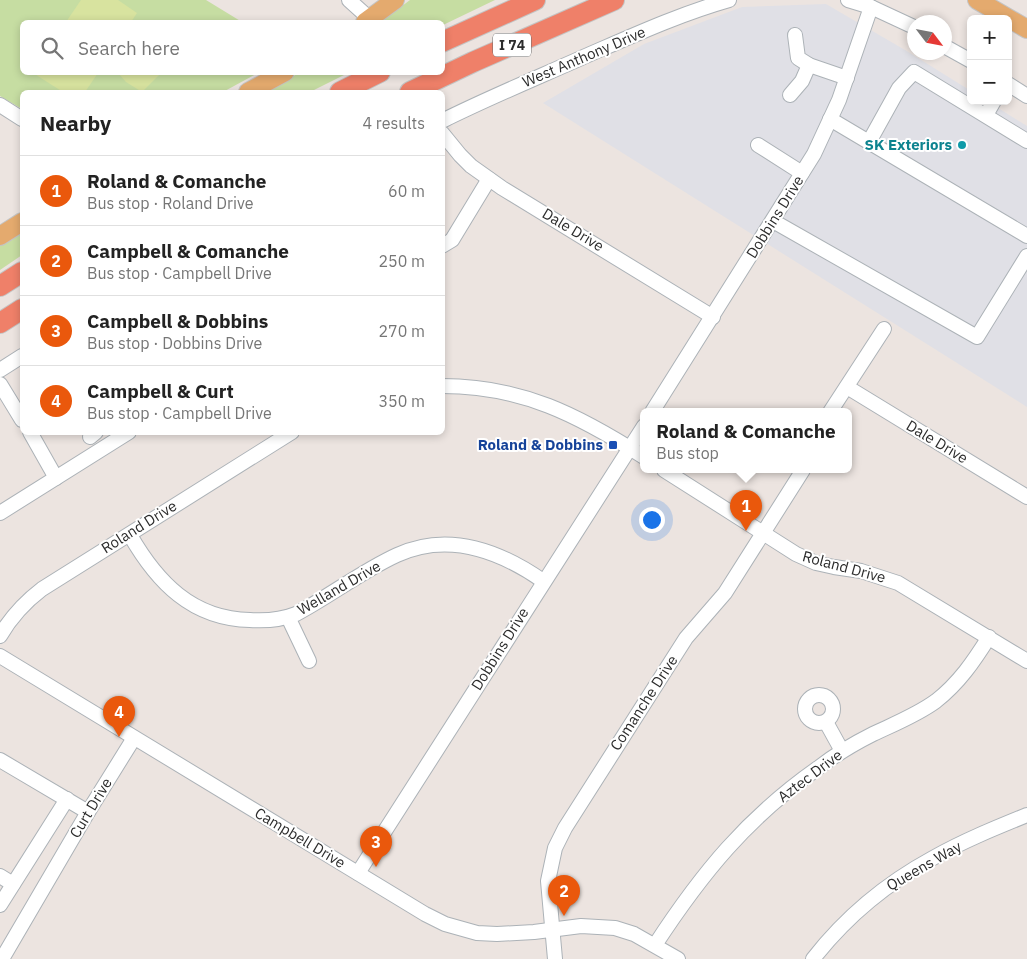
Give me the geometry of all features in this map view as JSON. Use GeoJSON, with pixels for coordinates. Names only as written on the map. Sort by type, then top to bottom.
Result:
{"type":"FeatureCollection","features":[{"type":"Feature","properties":{"kind":"highway","name":"I 74"},"geometry":{"type":"LineString","coordinates":[[445,41],[535,0]]}},
{"type":"Feature","properties":{"kind":"highway","name":"I 74"},"geometry":{"type":"LineString","coordinates":[[414,90],[614,0]]}},
{"type":"Feature","properties":{"kind":"highway"},"geometry":{"type":"LineString","coordinates":[[344,90],[374,75]]}},
{"type":"Feature","properties":{"kind":"highway"},"geometry":{"type":"LineString","coordinates":[[0,286],[20,273]]}},
{"type":"Feature","properties":{"kind":"highway"},"geometry":{"type":"LineString","coordinates":[[0,323],[20,310]]}},
{"type":"Feature","properties":{"kind":"main road"},"geometry":{"type":"LineString","coordinates":[[369,20],[395,0]]}},
{"type":"Feature","properties":{"kind":"main road"},"geometry":{"type":"LineString","coordinates":[[977,0],[1027,29]]}},
{"type":"Feature","properties":{"kind":"main road"},"geometry":{"type":"LineString","coordinates":[[252,90],[279,75]]}},
{"type":"Feature","properties":{"kind":"main road"},"geometry":{"type":"LineString","coordinates":[[0,236],[20,223]]}},
{"type":"Feature","properties":{"kind":"street"},"geometry":{"type":"LineString","coordinates":[[349,0],[367,20]]}},
{"type":"Feature","properties":{"kind":"street","name":"West Anthony Drive"},"geometry":{"type":"LineString","coordinates":[[445,119],[477,103],[629,37],[702,8],[729,0]]}},
{"type":"Feature","properties":{"kind":"street"},"geometry":{"type":"LineString","coordinates":[[848,0],[907,24]]}},
{"type":"Feature","properties":{"kind":"street","name":"Dobbins Drive"},"geometry":{"type":"LineString","coordinates":[[655,408],[814,154],[847,78],[871,8]]}},
{"type":"Feature","properties":{"kind":"street"},"geometry":{"type":"LineString","coordinates":[[795,35],[798,58],[809,65],[847,78]]}},
{"type":"Feature","properties":{"kind":"street"},"geometry":{"type":"LineString","coordinates":[[952,51],[968,60]]}},
{"type":"Feature","properties":{"kind":"street"},"geometry":{"type":"LineString","coordinates":[[790,96],[802,81],[809,65]]}},
{"type":"Feature","properties":{"kind":"street"},"geometry":{"type":"LineString","coordinates":[[869,142],[899,88],[914,72],[1027,140]]}},
{"type":"Feature","properties":{"kind":"street"},"geometry":{"type":"LineString","coordinates":[[1012,87],[1027,96]]}},
{"type":"Feature","properties":{"kind":"street"},"geometry":{"type":"LineString","coordinates":[[0,105],[20,118]]}},
{"type":"Feature","properties":{"kind":"street"},"geometry":{"type":"LineString","coordinates":[[986,114],[992,105]]}},
{"type":"Feature","properties":{"kind":"street"},"geometry":{"type":"LineString","coordinates":[[830,119],[1027,236]]}},
{"type":"Feature","properties":{"kind":"street","name":"Dale Drive"},"geometry":{"type":"LineString","coordinates":[[445,137],[471,166],[490,179],[713,317]]}},
{"type":"Feature","properties":{"kind":"street"},"geometry":{"type":"LineString","coordinates":[[758,145],[802,173]]}},
{"type":"Feature","properties":{"kind":"street"},"geometry":{"type":"LineString","coordinates":[[445,244],[452,240],[490,179]]}},
{"type":"Feature","properties":{"kind":"street"},"geometry":{"type":"LineString","coordinates":[[773,221],[977,337],[1027,256]]}},
{"type":"Feature","properties":{"kind":"street"},"geometry":{"type":"LineString","coordinates":[[833,408],[884,329]]}},
{"type":"Feature","properties":{"kind":"street"},"geometry":{"type":"LineString","coordinates":[[0,370],[20,357]]}},
{"type":"Feature","properties":{"kind":"street"},"geometry":{"type":"LineString","coordinates":[[0,384],[20,417]]}},
{"type":"Feature","properties":{"kind":"street"},"geometry":{"type":"LineString","coordinates":[[445,386],[485,388],[535,400],[576,417],[640,454]]}},
{"type":"Feature","properties":{"kind":"street","name":"Dale Drive"},"geometry":{"type":"LineString","coordinates":[[847,387],[1027,497]]}},
{"type":"Feature","properties":{"kind":"street","name":"Dobbins Drive"},"geometry":{"type":"LineString","coordinates":[[358,873],[640,432]]}},
{"type":"Feature","properties":{"kind":"street"},"geometry":{"type":"LineString","coordinates":[[32,435],[56,478]]}},
{"type":"Feature","properties":{"kind":"street"},"geometry":{"type":"LineString","coordinates":[[0,513],[124,435]]}},
{"type":"Feature","properties":{"kind":"street","name":"Roland Drive"},"geometry":{"type":"LineString","coordinates":[[0,636],[16,612],[42,588],[130,535],[287,435]]}},
{"type":"Feature","properties":{"kind":"street","name":"Roland Drive"},"geometry":{"type":"LineString","coordinates":[[669,473],[796,554],[816,563],[861,571],[898,582],[1027,661]]}},
{"type":"Feature","properties":{"kind":"street","name":"Comanche Drive"},"geometry":{"type":"LineString","coordinates":[[555,959],[548,881],[555,848],[565,828],[686,638],[725,593],[802,473]]}},
{"type":"Feature","properties":{"kind":"street","name":"Welland Drive"},"geometry":{"type":"LineString","coordinates":[[130,535],[151,567],[168,586],[197,608],[209,613],[243,620],[261,621],[288,617],[318,602],[398,554],[426,546],[445,545],[480,549],[498,554],[517,564],[543,582]]}},
{"type":"Feature","properties":{"kind":"street"},"geometry":{"type":"LineString","coordinates":[[288,617],[309,661]]}},
{"type":"Feature","properties":{"kind":"street","name":"Aztec Drive"},"geometry":{"type":"LineString","coordinates":[[655,945],[692,891],[730,844],[781,796],[842,751],[935,702],[964,674],[989,637]]}},
{"type":"Feature","properties":{"kind":"street","name":"Campbell Drive"},"geometry":{"type":"LineString","coordinates":[[0,656],[426,914],[462,930],[478,933],[497,934],[581,926],[615,928],[634,934],[678,959]]}},
{"type":"Feature","properties":{"kind":"street"},"geometry":{"type":"LineString","coordinates":[[826,722],[842,751]]}},
{"type":"Feature","properties":{"kind":"street","name":"Curt Drive"},"geometry":{"type":"LineString","coordinates":[[2,959],[88,812],[134,738]]}},
{"type":"Feature","properties":{"kind":"street"},"geometry":{"type":"LineString","coordinates":[[0,760],[88,812]]}},
{"type":"Feature","properties":{"kind":"street"},"geometry":{"type":"LineString","coordinates":[[0,905],[67,799]]}},
{"type":"Feature","properties":{"kind":"street","name":"Queens Way"},"geometry":{"type":"LineString","coordinates":[[813,959],[832,936],[858,911],[905,874],[956,846],[1027,815]]}},
{"type":"Feature","properties":{"kind":"street"},"geometry":{"type":"LineString","coordinates":[[0,876],[13,884]]}},
{"type":"Feature","properties":{"kind":"shaded area"},"geometry":{"type":"Polygon","coordinates":[[[826,4],[907,51],[907,60],[921,60],[967,89],[967,105],[993,105],[1027,126],[1027,407],[543,103],[644,44],[742,7],[826,4]]]}},
{"type":"Feature","properties":{"kind":"green space"},"geometry":{"type":"Polygon","coordinates":[[[0,0],[206,0],[239,20],[20,20],[20,75],[254,75],[227,90],[20,90],[20,108],[0,96],[0,0]]]}},
{"type":"Feature","properties":{"kind":"green space"},"geometry":{"type":"Polygon","coordinates":[[[81,0],[118,0],[137,13],[132,20],[67,20],[81,0]]]}},
{"type":"Feature","properties":{"kind":"green space"},"geometry":{"type":"Polygon","coordinates":[[[410,0],[495,0],[445,24],[445,20],[384,20],[410,0]]]}},
{"type":"Feature","properties":{"kind":"green space"},"geometry":{"type":"Polygon","coordinates":[[[36,75],[97,75],[86,90],[60,90],[36,75]]]}},
{"type":"Feature","properties":{"kind":"green space"},"geometry":{"type":"Polygon","coordinates":[[[120,75],[159,75],[144,90],[139,90],[126,82],[120,75]]]}},
{"type":"Feature","properties":{"kind":"green space"},"geometry":{"type":"Polygon","coordinates":[[[295,75],[344,75],[314,90],[268,90],[295,75]]]}},
{"type":"Feature","properties":{"kind":"green space"},"geometry":{"type":"Polygon","coordinates":[[[20,233],[20,256],[0,270],[0,245],[20,233]]]}},
{"type":"Feature","properties":{"kind":"place","name":"SK Exteriors"},"geometry":{"type":"Point","coordinates":[962,145]}},
{"type":"Feature","properties":{"kind":"place","name":"Roland & Dobbins"},"geometry":{"type":"Point","coordinates":[613,445]}},
{"type":"Feature","properties":{"kind":"place","name":"Roland & Comanche"},"geometry":{"type":"Point","coordinates":[746,531]}},
{"type":"Feature","properties":{"kind":"place","name":"Campbell & Curt"},"geometry":{"type":"Point","coordinates":[119,737]}},
{"type":"Feature","properties":{"kind":"place","name":"Campbell & Dobbins"},"geometry":{"type":"Point","coordinates":[376,867]}},
{"type":"Feature","properties":{"kind":"place","name":"Campbell & Comanche"},"geometry":{"type":"Point","coordinates":[564,916]}}]}
